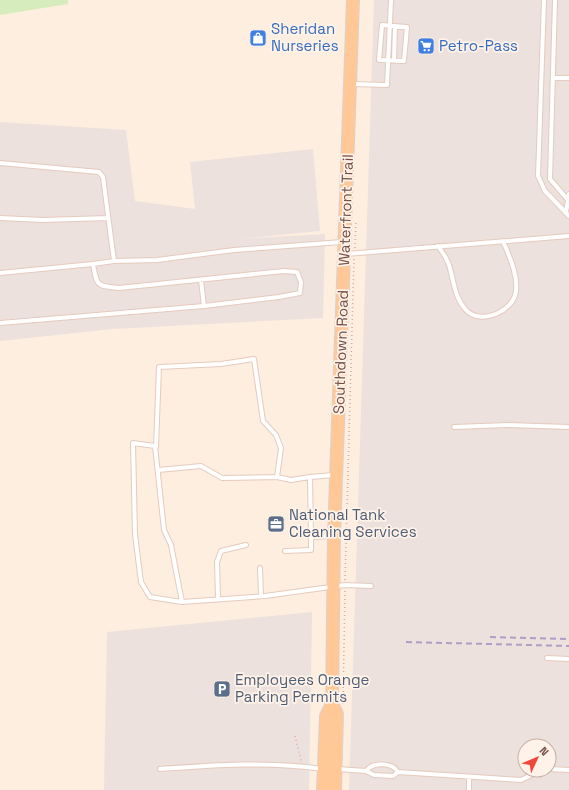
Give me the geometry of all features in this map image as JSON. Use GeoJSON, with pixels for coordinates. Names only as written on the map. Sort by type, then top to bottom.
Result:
{"type":"FeatureCollection","features":[{"type":"Feature","properties":{"kind":"main road","name":"Southdown Road"},"geometry":{"type":"LineString","coordinates":[[334,790],[330,769],[326,716],[332,704],[339,586],[334,536],[336,474],[349,254],[345,242],[353,0]]}},
{"type":"Feature","properties":{"kind":"main road","name":"Southdown Road"},"geometry":{"type":"LineString","coordinates":[[323,790],[330,769]]}},
{"type":"Feature","properties":{"kind":"lane"},"geometry":{"type":"LineString","coordinates":[[350,84],[387,85],[391,0]]}},
{"type":"Feature","properties":{"kind":"lane"},"geometry":{"type":"LineString","coordinates":[[544,0],[538,176],[546,191],[568,214]]}},
{"type":"Feature","properties":{"kind":"lane"},"geometry":{"type":"LineString","coordinates":[[555,0],[550,179],[568,200]]}},
{"type":"Feature","properties":{"kind":"lane"},"geometry":{"type":"LineString","coordinates":[[382,25],[389,26],[407,27],[404,61],[379,60],[382,25]]}},
{"type":"Feature","properties":{"kind":"lane"},"geometry":{"type":"LineString","coordinates":[[394,61],[395,26]]}},
{"type":"Feature","properties":{"kind":"lane"},"geometry":{"type":"LineString","coordinates":[[553,78],[569,78]]}},
{"type":"Feature","properties":{"kind":"lane"},"geometry":{"type":"LineString","coordinates":[[0,163],[99,172],[103,177],[114,260]]}},
{"type":"Feature","properties":{"kind":"lane"},"geometry":{"type":"LineString","coordinates":[[568,214],[569,194]]}},
{"type":"Feature","properties":{"kind":"lane"},"geometry":{"type":"LineString","coordinates":[[0,218],[43,220],[108,218]]}},
{"type":"Feature","properties":{"kind":"lane"},"geometry":{"type":"LineString","coordinates":[[349,254],[569,236]]}},
{"type":"Feature","properties":{"kind":"lane"},"geometry":{"type":"LineString","coordinates":[[438,246],[449,265],[454,286],[461,304],[472,315],[486,317],[494,315],[507,307],[515,296],[517,289],[515,273],[503,241]]}},
{"type":"Feature","properties":{"kind":"lane"},"geometry":{"type":"LineString","coordinates":[[0,273],[93,264],[114,260],[157,260],[234,250],[345,242]]}},
{"type":"Feature","properties":{"kind":"lane"},"geometry":{"type":"LineString","coordinates":[[0,323],[204,306],[279,298],[300,293],[301,282],[297,272],[284,271],[119,288],[101,287],[96,283],[93,264]]}},
{"type":"Feature","properties":{"kind":"lane"},"geometry":{"type":"LineString","coordinates":[[201,280],[204,306]]}},
{"type":"Feature","properties":{"kind":"lane"},"geometry":{"type":"LineString","coordinates":[[182,602],[171,545],[164,530],[158,470],[156,447],[159,367],[221,364],[254,359],[263,421],[276,435],[281,448],[277,477]]}},
{"type":"Feature","properties":{"kind":"lane"},"geometry":{"type":"LineString","coordinates":[[454,427],[516,425],[569,427]]}},
{"type":"Feature","properties":{"kind":"lane"},"geometry":{"type":"LineString","coordinates":[[156,447],[133,443],[135,534],[140,582],[150,597],[182,602],[218,598],[261,596],[306,589],[339,586],[371,586]]}},
{"type":"Feature","properties":{"kind":"lane"},"geometry":{"type":"LineString","coordinates":[[158,470],[201,466],[222,478],[277,477],[291,480],[336,474]]}},
{"type":"Feature","properties":{"kind":"lane"},"geometry":{"type":"LineString","coordinates":[[285,551],[311,550],[310,477]]}},
{"type":"Feature","properties":{"kind":"lane"},"geometry":{"type":"LineString","coordinates":[[311,537],[334,536]]}},
{"type":"Feature","properties":{"kind":"lane"},"geometry":{"type":"LineString","coordinates":[[218,598],[217,562],[221,551],[246,545]]}},
{"type":"Feature","properties":{"kind":"lane"},"geometry":{"type":"LineString","coordinates":[[260,568],[261,596]]}},
{"type":"Feature","properties":{"kind":"lane"},"geometry":{"type":"LineString","coordinates":[[547,658],[569,659]]}},
{"type":"Feature","properties":{"kind":"lane"},"geometry":{"type":"LineString","coordinates":[[160,769],[256,763],[366,771],[370,774],[393,776],[398,772],[521,780],[525,778]]}},
{"type":"Feature","properties":{"kind":"lane"},"geometry":{"type":"LineString","coordinates":[[366,771],[372,766],[389,765],[395,768],[398,772]]}},
{"type":"Feature","properties":{"kind":"lane"},"geometry":{"type":"LineString","coordinates":[[557,770],[569,770]]}},
{"type":"Feature","properties":{"kind":"lane"},"geometry":{"type":"LineString","coordinates":[[469,777],[469,790]]}},
{"type":"Feature","properties":{"kind":"path","name":"Waterfront Trail"},"geometry":{"type":"LineString","coordinates":[[343,710],[339,586],[349,254],[356,216]]}},
{"type":"Feature","properties":{"kind":"path"},"geometry":{"type":"LineString","coordinates":[[295,736],[302,766]]}},
{"type":"Feature","properties":{"kind":"shaded area"},"geometry":{"type":"Polygon","coordinates":[[[374,0],[569,0],[569,790],[349,790],[374,0]]]}},
{"type":"Feature","properties":{"kind":"shaded area"},"geometry":{"type":"Polygon","coordinates":[[[0,122],[126,130],[135,201],[195,209],[190,162],[313,149],[320,231],[238,239],[325,234],[323,318],[113,329],[0,341],[0,122]]]}},
{"type":"Feature","properties":{"kind":"shaded area"},"geometry":{"type":"Polygon","coordinates":[[[312,612],[309,790],[104,790],[107,632],[312,612]]]}},
{"type":"Feature","properties":{"kind":"green space"},"geometry":{"type":"Polygon","coordinates":[[[0,0],[68,0],[68,4],[0,15],[0,0]]]}},
{"type":"Feature","properties":{"kind":"railway"},"geometry":{"type":"LineString","coordinates":[[490,637],[569,639]]}},
{"type":"Feature","properties":{"kind":"railway"},"geometry":{"type":"LineString","coordinates":[[406,642],[569,646]]}},
{"type":"Feature","properties":{"kind":"place","name":"Sheridan Nurseries"},"geometry":{"type":"Point","coordinates":[258,38]}},
{"type":"Feature","properties":{"kind":"place","name":"Petro-Pass"},"geometry":{"type":"Point","coordinates":[426,46]}},
{"type":"Feature","properties":{"kind":"place","name":"National Tank Cleaning Services"},"geometry":{"type":"Point","coordinates":[276,524]}},
{"type":"Feature","properties":{"kind":"place","name":"Employees Orange Parking Permits"},"geometry":{"type":"Point","coordinates":[222,689]}}]}
